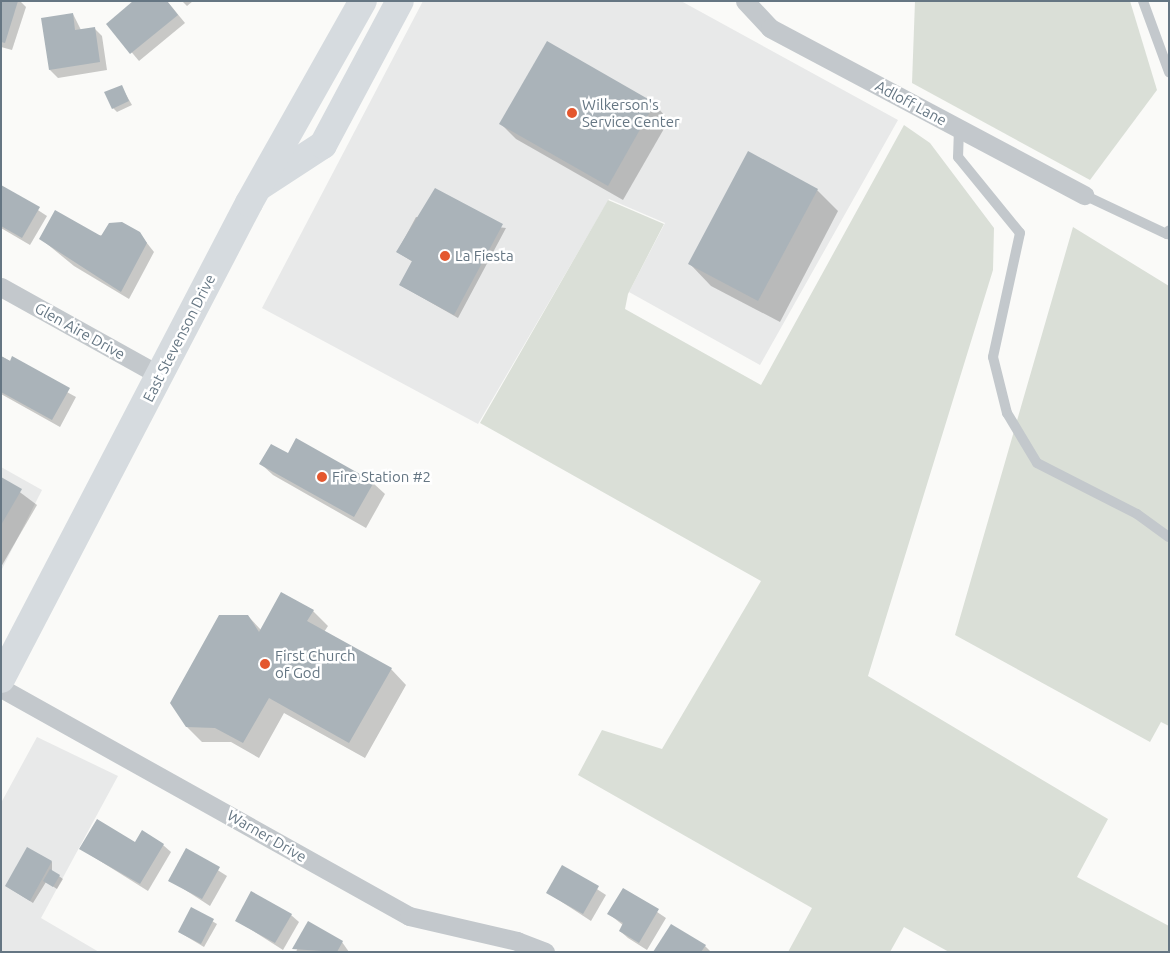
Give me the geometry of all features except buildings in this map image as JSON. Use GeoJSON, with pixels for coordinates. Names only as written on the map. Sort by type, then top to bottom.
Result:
{"type":"FeatureCollection","features":[{"type":"Feature","properties":{"kind":"main road"},"geometry":{"type":"LineString","coordinates":[[257,189],[323,144],[400,1]]}},
{"type":"Feature","properties":{"kind":"main road","name":"East Stevenson Drive"},"geometry":{"type":"LineString","coordinates":[[1,679],[257,189],[361,3]]}},
{"type":"Feature","properties":{"kind":"street","name":"Adloff Lane"},"geometry":{"type":"LineString","coordinates":[[745,1],[770,28],[1084,195]]}},
{"type":"Feature","properties":{"kind":"street","name":"Glen Aire Drive"},"geometry":{"type":"LineString","coordinates":[[1,287],[159,375]]}},
{"type":"Feature","properties":{"kind":"street","name":"Warner Drive"},"geometry":{"type":"LineString","coordinates":[[1,688],[409,916],[518,941],[545,952]]}},
{"type":"Feature","properties":{"kind":"lane"},"geometry":{"type":"LineString","coordinates":[[1143,1],[1169,72]]}},
{"type":"Feature","properties":{"kind":"lane"},"geometry":{"type":"LineString","coordinates":[[959,129],[958,157],[1020,233],[993,356],[1007,413],[1037,463],[1137,514],[1169,536]]}},
{"type":"Feature","properties":{"kind":"lane"},"geometry":{"type":"LineString","coordinates":[[1084,195],[1169,230]]}},
{"type":"Feature","properties":{"kind":"shaded area"},"geometry":{"type":"Polygon","coordinates":[[[423,1],[681,1],[898,120],[760,365],[629,292],[665,223],[609,199],[478,424],[262,308],[423,1]]]}},
{"type":"Feature","properties":{"kind":"shaded area"},"geometry":{"type":"Polygon","coordinates":[[[915,1],[1130,1],[1157,90],[1090,180],[912,83],[915,1]]]}},
{"type":"Feature","properties":{"kind":"shaded area"},"geometry":{"type":"Polygon","coordinates":[[[904,125],[930,143],[994,228],[993,270],[868,676],[1108,819],[1077,877],[1169,926],[1169,952],[949,952],[904,927],[890,952],[788,952],[812,908],[578,775],[602,730],[662,749],[761,581],[480,423],[608,200],[664,224],[628,294],[625,309],[761,385],[904,125]]]}},
{"type":"Feature","properties":{"kind":"shaded area"},"geometry":{"type":"Polygon","coordinates":[[[1073,227],[1169,286],[1169,726],[1161,722],[1150,742],[955,635],[1073,227]]]}},
{"type":"Feature","properties":{"kind":"shaded area"},"geometry":{"type":"Polygon","coordinates":[[[1,467],[42,490],[1,571],[1,467]]]}},
{"type":"Feature","properties":{"kind":"shaded area"},"geometry":{"type":"Polygon","coordinates":[[[37,737],[118,776],[41,918],[99,952],[1,952],[1,803],[37,737]]]}},
{"type":"Feature","properties":{"kind":"place","name":"Wilkerson's Service Center"},"geometry":{"type":"Point","coordinates":[572,113]}},
{"type":"Feature","properties":{"kind":"place","name":"La Fiesta"},"geometry":{"type":"Point","coordinates":[445,256]}},
{"type":"Feature","properties":{"kind":"place","name":"Fire Station #2"},"geometry":{"type":"Point","coordinates":[322,477]}},
{"type":"Feature","properties":{"kind":"place","name":"First Church of God"},"geometry":{"type":"Point","coordinates":[265,664]}}]}
